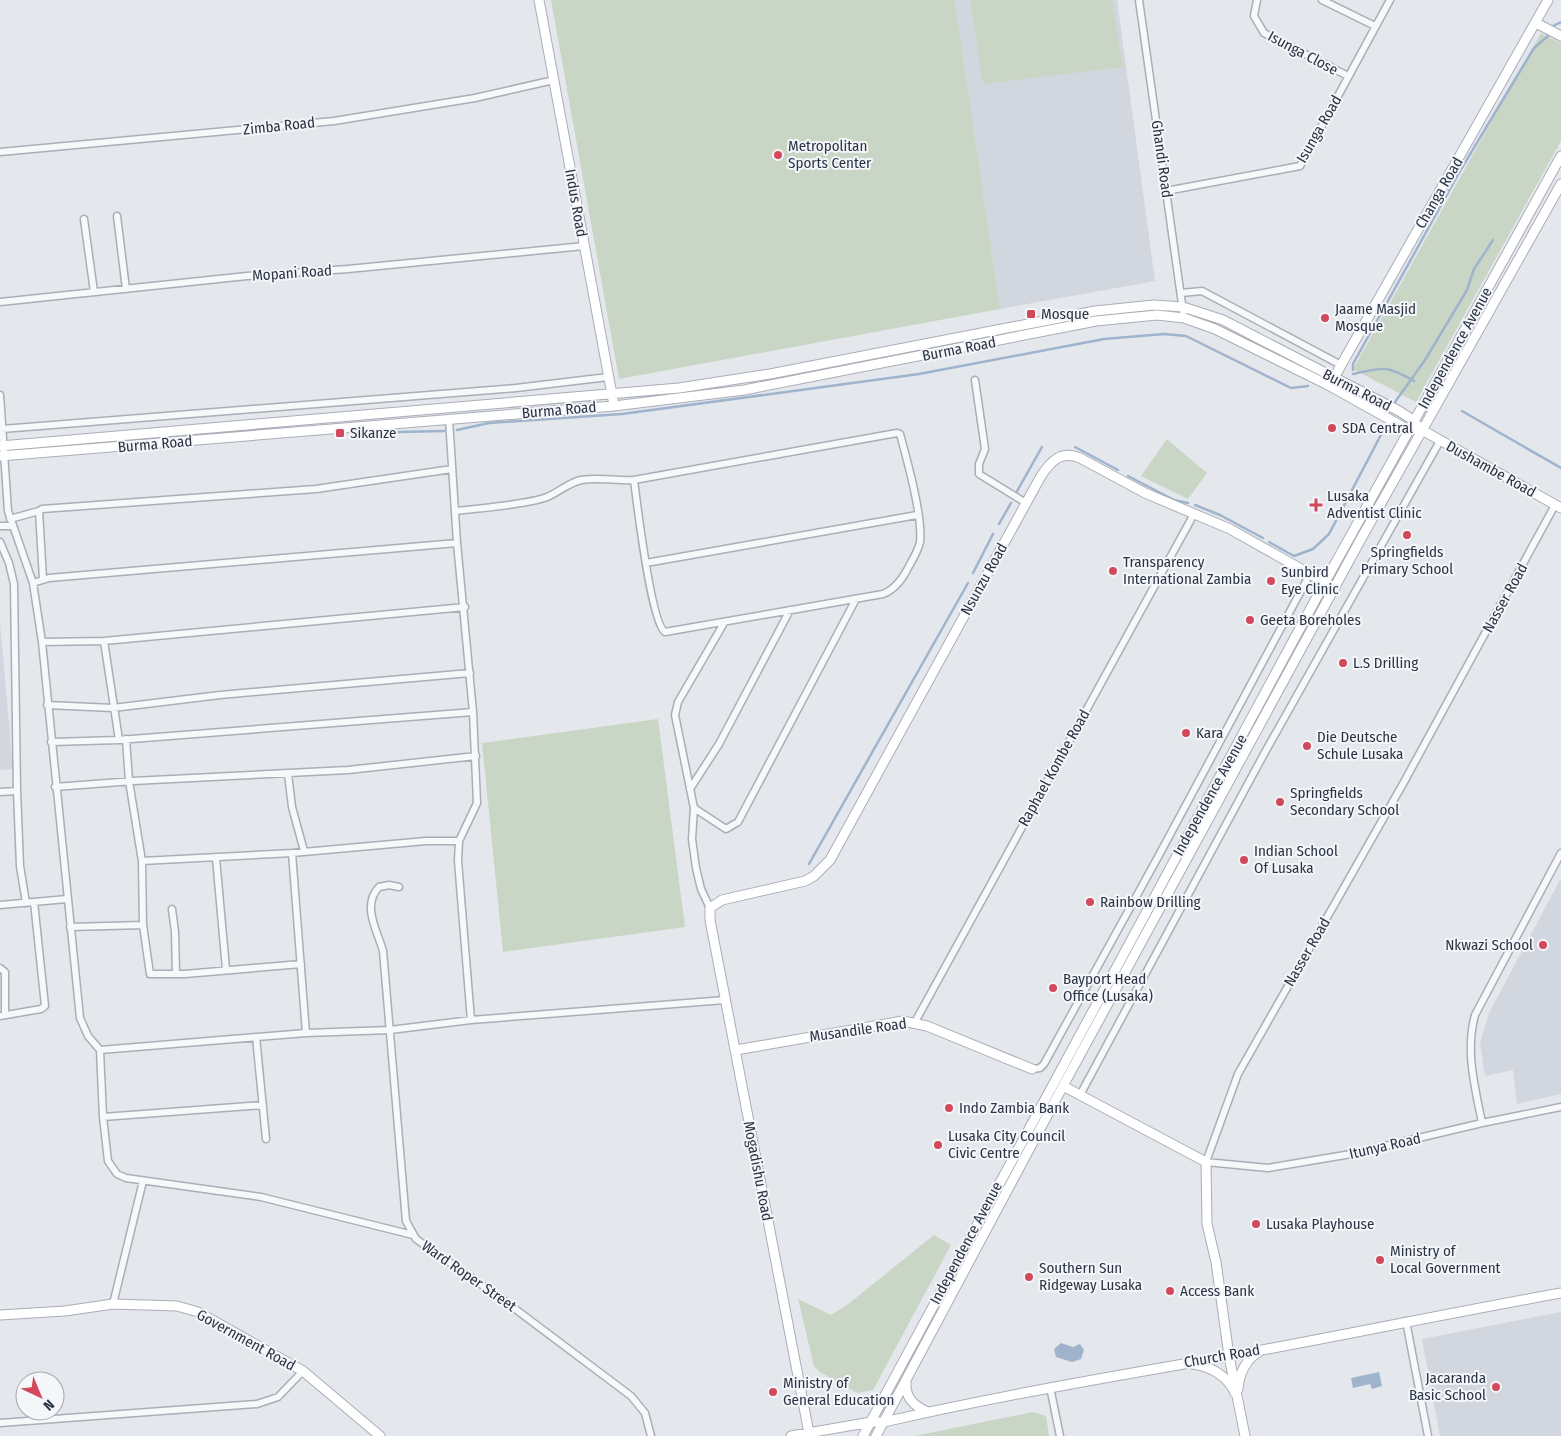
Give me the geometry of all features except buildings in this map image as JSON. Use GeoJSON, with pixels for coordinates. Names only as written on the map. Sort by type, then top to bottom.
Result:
{"type":"FeatureCollection","features":[{"type":"Feature","properties":{"kind":"main road","name":"Indus Road"},"geometry":{"type":"LineString","coordinates":[[539,0],[614,406]]}},
{"type":"Feature","properties":{"kind":"main road","name":"Changa Road"},"geometry":{"type":"LineString","coordinates":[[1332,382],[1548,0]]}},
{"type":"Feature","properties":{"kind":"main road"},"geometry":{"type":"LineString","coordinates":[[1536,23],[1561,36]]}},
{"type":"Feature","properties":{"kind":"main road","name":"Independence Avenue"},"geometry":{"type":"LineString","coordinates":[[864,1436],[1325,582],[1561,156]]}},
{"type":"Feature","properties":{"kind":"main road","name":"Independence Avenue"},"geometry":{"type":"LineString","coordinates":[[876,1436],[1063,1086],[1335,588],[1561,184]]}},
{"type":"Feature","properties":{"kind":"main road","name":"Burma Road"},"geometry":{"type":"LineString","coordinates":[[2,446],[679,388],[770,374],[1095,311],[1139,306],[1183,308],[1223,320],[1332,382]]}},
{"type":"Feature","properties":{"kind":"main road","name":"Burma Road"},"geometry":{"type":"LineString","coordinates":[[2,456],[614,406],[744,390],[1096,321],[1142,316],[1184,318],[1229,334],[1399,411],[1413,425],[1422,430]]}},
{"type":"Feature","properties":{"kind":"main road","name":"Dushambe Road"},"geometry":{"type":"LineString","coordinates":[[1422,430],[1559,507]]}},
{"type":"Feature","properties":{"kind":"main road","name":"Nsunzu Road"},"geometry":{"type":"LineString","coordinates":[[710,908],[722,900],[805,881],[814,876],[830,860],[1026,503],[1049,464],[1056,458],[1068,454],[1080,458],[1145,493],[1230,529],[1335,588]]}},
{"type":"Feature","properties":{"kind":"main road","name":"Mogadishu Road"},"geometry":{"type":"LineString","coordinates":[[710,908],[710,920],[725,1000],[809,1432]]}},
{"type":"Feature","properties":{"kind":"main road","name":"Musandile Road"},"geometry":{"type":"LineString","coordinates":[[736,1050],[903,1021],[915,1022],[1032,1069]]}},
{"type":"Feature","properties":{"kind":"main road"},"geometry":{"type":"LineString","coordinates":[[1063,1086],[1206,1162]]}},
{"type":"Feature","properties":{"kind":"main road","name":"Nasser Road"},"geometry":{"type":"LineString","coordinates":[[1206,1162],[1207,1224],[1216,1262],[1229,1356],[1246,1436]]}},
{"type":"Feature","properties":{"kind":"main road","name":"Church Road"},"geometry":{"type":"LineString","coordinates":[[791,1436],[871,1422],[884,1422],[1050,1387],[1229,1356],[1406,1321],[1561,1294]]}},
{"type":"Feature","properties":{"kind":"main road","name":"Government Road"},"geometry":{"type":"LineString","coordinates":[[0,1315],[65,1311],[113,1304],[177,1306],[198,1312],[304,1371],[380,1436]]}},
{"type":"Feature","properties":{"kind":"main road"},"geometry":{"type":"LineString","coordinates":[[1239,1403],[1238,1386],[1242,1370],[1252,1356],[1266,1349]]}},
{"type":"Feature","properties":{"kind":"main road"},"geometry":{"type":"LineString","coordinates":[[1184,1363],[1199,1365],[1212,1370],[1224,1378],[1233,1390],[1239,1403]]}},
{"type":"Feature","properties":{"kind":"main road"},"geometry":{"type":"LineString","coordinates":[[906,1379],[907,1394],[911,1402],[917,1408],[928,1412]]}},
{"type":"Feature","properties":{"kind":"main road"},"geometry":{"type":"LineString","coordinates":[[830,1429],[839,1436]]}},
{"type":"Feature","properties":{"kind":"street","name":"Ghandi Road"},"geometry":{"type":"LineString","coordinates":[[1139,0],[1184,318]]}},
{"type":"Feature","properties":{"kind":"street","name":"Isunga Close"},"geometry":{"type":"LineString","coordinates":[[1256,0],[1254,16],[1264,33],[1348,76]]}},
{"type":"Feature","properties":{"kind":"street"},"geometry":{"type":"LineString","coordinates":[[1322,0],[1375,26]]}},
{"type":"Feature","properties":{"kind":"street","name":"Isunga Road"},"geometry":{"type":"LineString","coordinates":[[1166,191],[1298,167],[1390,0]]}},
{"type":"Feature","properties":{"kind":"street","name":"Zimba Road"},"geometry":{"type":"LineString","coordinates":[[0,152],[334,121],[475,98],[554,80]]}},
{"type":"Feature","properties":{"kind":"street"},"geometry":{"type":"LineString","coordinates":[[117,216],[126,288]]}},
{"type":"Feature","properties":{"kind":"street"},"geometry":{"type":"LineString","coordinates":[[84,219],[94,292]]}},
{"type":"Feature","properties":{"kind":"street","name":"Mopani Road"},"geometry":{"type":"LineString","coordinates":[[0,302],[247,276],[348,269],[584,246]]}},
{"type":"Feature","properties":{"kind":"street"},"geometry":{"type":"LineString","coordinates":[[1180,293],[1202,291],[1342,365]]}},
{"type":"Feature","properties":{"kind":"street"},"geometry":{"type":"LineString","coordinates":[[2,429],[506,388],[608,377]]}},
{"type":"Feature","properties":{"kind":"street"},"geometry":{"type":"LineString","coordinates":[[975,380],[986,449],[979,464],[979,474],[1026,503]]}},
{"type":"Feature","properties":{"kind":"street"},"geometry":{"type":"LineString","coordinates":[[0,395],[2,456],[11,522],[33,583],[42,642],[55,788],[80,1018],[88,1036],[100,1050],[103,1117],[108,1161],[113,1171],[120,1176],[261,1197],[413,1234]]}},
{"type":"Feature","properties":{"kind":"street"},"geometry":{"type":"LineString","coordinates":[[449,420],[457,543],[465,607],[473,712],[478,803],[459,841],[458,875],[471,1020]]}},
{"type":"Feature","properties":{"kind":"street"},"geometry":{"type":"LineString","coordinates":[[456,511],[547,497],[567,484],[581,480],[603,478],[617,481],[634,480],[897,433],[900,434],[909,468],[918,515],[920,542],[905,574],[890,591],[856,600],[790,610],[667,633],[658,625],[646,563],[634,480]]}},
{"type":"Feature","properties":{"kind":"street"},"geometry":{"type":"LineString","coordinates":[[1080,1095],[1264,754],[1440,441]]}},
{"type":"Feature","properties":{"kind":"street"},"geometry":{"type":"LineString","coordinates":[[0,526],[42,509],[316,489],[452,469]]}},
{"type":"Feature","properties":{"kind":"street","name":"Nasser Road"},"geometry":{"type":"LineString","coordinates":[[1206,1162],[1238,1074],[1559,507]]}},
{"type":"Feature","properties":{"kind":"street"},"geometry":{"type":"LineString","coordinates":[[39,511],[43,579]]}},
{"type":"Feature","properties":{"kind":"street","name":"Raphael Kombe Road"},"geometry":{"type":"LineString","coordinates":[[915,1022],[1194,514]]}},
{"type":"Feature","properties":{"kind":"street"},"geometry":{"type":"LineString","coordinates":[[646,563],[918,515]]}},
{"type":"Feature","properties":{"kind":"street"},"geometry":{"type":"LineString","coordinates":[[0,542],[9,563],[14,584],[17,791],[20,866],[26,903]]}},
{"type":"Feature","properties":{"kind":"street"},"geometry":{"type":"LineString","coordinates":[[33,583],[43,579],[457,543]]}},
{"type":"Feature","properties":{"kind":"street"},"geometry":{"type":"LineString","coordinates":[[1032,1069],[1040,1068],[1044,1064],[1310,574]]}},
{"type":"Feature","properties":{"kind":"street"},"geometry":{"type":"LineString","coordinates":[[694,808],[726,829],[738,822],[856,600]]}},
{"type":"Feature","properties":{"kind":"street"},"geometry":{"type":"LineString","coordinates":[[42,642],[104,641],[465,607]]}},
{"type":"Feature","properties":{"kind":"street"},"geometry":{"type":"LineString","coordinates":[[690,790],[719,744],[790,610]]}},
{"type":"Feature","properties":{"kind":"street"},"geometry":{"type":"LineString","coordinates":[[710,908],[701,889],[694,854],[694,808],[676,724],[676,708],[724,623]]}},
{"type":"Feature","properties":{"kind":"street"},"geometry":{"type":"LineString","coordinates":[[104,641],[113,708],[122,739],[142,861],[144,924],[150,974],[176,974],[301,964]]}},
{"type":"Feature","properties":{"kind":"street"},"geometry":{"type":"LineString","coordinates":[[47,705],[113,708],[220,694],[470,673]]}},
{"type":"Feature","properties":{"kind":"street"},"geometry":{"type":"LineString","coordinates":[[51,742],[122,739],[473,712]]}},
{"type":"Feature","properties":{"kind":"street"},"geometry":{"type":"LineString","coordinates":[[55,788],[129,781],[264,773],[288,774],[476,756]]}},
{"type":"Feature","properties":{"kind":"street"},"geometry":{"type":"LineString","coordinates":[[288,774],[292,807],[304,851]]}},
{"type":"Feature","properties":{"kind":"street"},"geometry":{"type":"LineString","coordinates":[[0,792],[17,791]]}},
{"type":"Feature","properties":{"kind":"street"},"geometry":{"type":"LineString","coordinates":[[142,861],[292,853],[426,841],[459,841]]}},
{"type":"Feature","properties":{"kind":"street"},"geometry":{"type":"LineString","coordinates":[[292,853],[306,1033]]}},
{"type":"Feature","properties":{"kind":"street"},"geometry":{"type":"LineString","coordinates":[[1482,1123],[1470,1053],[1471,1032],[1475,1015],[1561,853]]}},
{"type":"Feature","properties":{"kind":"street"},"geometry":{"type":"LineString","coordinates":[[216,858],[226,969]]}},
{"type":"Feature","properties":{"kind":"street","name":"Ward Roper Street"},"geometry":{"type":"LineString","coordinates":[[399,888],[389,884],[379,887],[374,896],[371,910],[374,928],[383,951],[406,1221],[413,1234],[632,1396],[645,1414],[651,1436]]}},
{"type":"Feature","properties":{"kind":"street"},"geometry":{"type":"LineString","coordinates":[[0,905],[67,899]]}},
{"type":"Feature","properties":{"kind":"street"},"geometry":{"type":"LineString","coordinates":[[0,968],[5,972],[3,1016],[41,1009],[45,1006],[34,902]]}},
{"type":"Feature","properties":{"kind":"street"},"geometry":{"type":"LineString","coordinates":[[172,910],[175,932],[176,974]]}},
{"type":"Feature","properties":{"kind":"street"},"geometry":{"type":"LineString","coordinates":[[70,927],[144,924]]}},
{"type":"Feature","properties":{"kind":"street"},"geometry":{"type":"LineString","coordinates":[[100,1050],[306,1033],[390,1030],[471,1020],[725,1000]]}},
{"type":"Feature","properties":{"kind":"street"},"geometry":{"type":"LineString","coordinates":[[256,1037],[266,1139]]}},
{"type":"Feature","properties":{"kind":"street"},"geometry":{"type":"LineString","coordinates":[[103,1117],[263,1105]]}},
{"type":"Feature","properties":{"kind":"street","name":"Itunya Road"},"geometry":{"type":"LineString","coordinates":[[1206,1162],[1268,1168],[1351,1154],[1482,1123],[1561,1108]]}},
{"type":"Feature","properties":{"kind":"street"},"geometry":{"type":"LineString","coordinates":[[113,1304],[143,1180]]}},
{"type":"Feature","properties":{"kind":"street"},"geometry":{"type":"LineString","coordinates":[[1406,1321],[1428,1436]]}},
{"type":"Feature","properties":{"kind":"street"},"geometry":{"type":"LineString","coordinates":[[0,1423],[257,1404],[278,1397],[304,1371]]}},
{"type":"Feature","properties":{"kind":"street"},"geometry":{"type":"LineString","coordinates":[[1050,1387],[1060,1436]]}},
{"type":"Feature","properties":{"kind":"shaded area"},"geometry":{"type":"Polygon","coordinates":[[[955,0],[1117,0],[1155,281],[1000,309],[955,0]]]}},
{"type":"Feature","properties":{"kind":"shaded area"},"geometry":{"type":"Polygon","coordinates":[[[0,622],[13,769],[0,770],[0,622]]]}},
{"type":"Feature","properties":{"kind":"shaded area","name":"Nkwazi School"},"geometry":{"type":"Polygon","coordinates":[[[1561,878],[1561,1094],[1517,1104],[1513,1070],[1485,1076],[1480,1043],[1489,1013],[1561,878]]]}},
{"type":"Feature","properties":{"kind":"shaded area","name":"Jacaranda Basic School"},"geometry":{"type":"Polygon","coordinates":[[[1561,1312],[1561,1436],[1440,1436],[1422,1339],[1561,1312]]]}},
{"type":"Feature","properties":{"kind":"green space","name":"Metropolitan Sports Center"},"geometry":{"type":"Polygon","coordinates":[[[551,0],[955,0],[1000,309],[619,379],[551,0]]]}},
{"type":"Feature","properties":{"kind":"green space"},"geometry":{"type":"Polygon","coordinates":[[[970,0],[1112,0],[1123,67],[983,84],[970,0]]]}},
{"type":"Feature","properties":{"kind":"green space"},"geometry":{"type":"Polygon","coordinates":[[[1541,33],[1561,43],[1561,141],[1416,402],[1353,369],[1541,33]]]}},
{"type":"Feature","properties":{"kind":"green space"},"geometry":{"type":"Polygon","coordinates":[[[1167,439],[1207,473],[1188,499],[1141,476],[1167,439]]]}},
{"type":"Feature","properties":{"kind":"green space"},"geometry":{"type":"Polygon","coordinates":[[[658,719],[685,927],[503,952],[482,743],[658,719]]]}},
{"type":"Feature","properties":{"kind":"green space"},"geometry":{"type":"Polygon","coordinates":[[[934,1235],[951,1245],[873,1390],[857,1393],[820,1372],[814,1366],[798,1299],[831,1315],[847,1305],[934,1235]]]}},
{"type":"Feature","properties":{"kind":"green space"},"geometry":{"type":"Polygon","coordinates":[[[1033,1412],[1046,1416],[1049,1436],[914,1436],[1033,1412]]]}},
{"type":"Feature","properties":{"kind":"water"},"geometry":{"type":"Polygon","coordinates":[[[1061,1343],[1073,1347],[1080,1344],[1084,1350],[1081,1359],[1072,1362],[1056,1357],[1054,1349],[1061,1343]]]}},
{"type":"Feature","properties":{"kind":"water"},"geometry":{"type":"Polygon","coordinates":[[[1379,1372],[1382,1386],[1372,1389],[1370,1384],[1353,1388],[1351,1378],[1379,1372]]]}},
{"type":"Feature","properties":{"kind":"waterway"},"geometry":{"type":"LineString","coordinates":[[1553,26],[1561,22]]}},
{"type":"Feature","properties":{"kind":"waterway"},"geometry":{"type":"LineString","coordinates":[[1353,370],[1353,364],[1460,171],[1534,48],[1548,36]]}},
{"type":"Feature","properties":{"kind":"waterway"},"geometry":{"type":"LineString","coordinates":[[1395,402],[1425,360],[1467,290],[1474,269],[1493,240]]}},
{"type":"Feature","properties":{"kind":"waterway"},"geometry":{"type":"LineString","coordinates":[[457,430],[489,423],[622,414],[919,374],[1104,339],[1164,334],[1186,336],[1291,388],[1308,386]]}},
{"type":"Feature","properties":{"kind":"waterway"},"geometry":{"type":"LineString","coordinates":[[1353,374],[1385,369],[1397,372],[1414,381]]}},
{"type":"Feature","properties":{"kind":"waterway"},"geometry":{"type":"LineString","coordinates":[[1462,411],[1561,468]]}},
{"type":"Feature","properties":{"kind":"waterway"},"geometry":{"type":"LineString","coordinates":[[1269,542],[1294,556],[1313,549],[1329,534],[1384,429]]}},
{"type":"Feature","properties":{"kind":"waterway"},"geometry":{"type":"LineString","coordinates":[[356,433],[444,431]]}},
{"type":"Feature","properties":{"kind":"waterway"},"geometry":{"type":"LineString","coordinates":[[1016,493],[1042,447]]}},
{"type":"Feature","properties":{"kind":"waterway"},"geometry":{"type":"LineString","coordinates":[[1075,447],[1118,470]]}},
{"type":"Feature","properties":{"kind":"waterway"},"geometry":{"type":"LineString","coordinates":[[1128,476],[1174,500],[1188,503]]}},
{"type":"Feature","properties":{"kind":"waterway"},"geometry":{"type":"LineString","coordinates":[[999,524],[1011,503]]}},
{"type":"Feature","properties":{"kind":"waterway"},"geometry":{"type":"LineString","coordinates":[[1195,505],[1220,515],[1263,538]]}},
{"type":"Feature","properties":{"kind":"waterway"},"geometry":{"type":"LineString","coordinates":[[973,573],[993,534]]}},
{"type":"Feature","properties":{"kind":"waterway"},"geometry":{"type":"LineString","coordinates":[[809,864],[968,583]]}},
{"type":"Feature","properties":{"kind":"place","name":"Metropolitan Sports Center"},"geometry":{"type":"Point","coordinates":[778,155]}},
{"type":"Feature","properties":{"kind":"place","name":"Mosque"},"geometry":{"type":"Point","coordinates":[1031,314]}},
{"type":"Feature","properties":{"kind":"place","name":"Jaame Masjid Mosque"},"geometry":{"type":"Point","coordinates":[1325,318]}},
{"type":"Feature","properties":{"kind":"place","name":"SDA Central"},"geometry":{"type":"Point","coordinates":[1332,428]}},
{"type":"Feature","properties":{"kind":"place","name":"Sikanze"},"geometry":{"type":"Point","coordinates":[340,433]}},
{"type":"Feature","properties":{"kind":"place","name":"Lusaka Adventist Clinic"},"geometry":{"type":"Point","coordinates":[1316,505]}},
{"type":"Feature","properties":{"kind":"place","name":"Springfields Primary School"},"geometry":{"type":"Point","coordinates":[1407,535]}},
{"type":"Feature","properties":{"kind":"place","name":"Transparency International Zambia"},"geometry":{"type":"Point","coordinates":[1113,571]}},
{"type":"Feature","properties":{"kind":"place","name":"Sunbird Eye Clinic"},"geometry":{"type":"Point","coordinates":[1271,581]}},
{"type":"Feature","properties":{"kind":"place","name":"Geeta Boreholes"},"geometry":{"type":"Point","coordinates":[1250,620]}},
{"type":"Feature","properties":{"kind":"place","name":"L.S Drilling"},"geometry":{"type":"Point","coordinates":[1343,663]}},
{"type":"Feature","properties":{"kind":"place","name":"Kara"},"geometry":{"type":"Point","coordinates":[1186,733]}},
{"type":"Feature","properties":{"kind":"place","name":"Die Deutsche Schule Lusaka"},"geometry":{"type":"Point","coordinates":[1307,746]}},
{"type":"Feature","properties":{"kind":"place","name":"Springfields Secondary School"},"geometry":{"type":"Point","coordinates":[1280,802]}},
{"type":"Feature","properties":{"kind":"place","name":"Indian School Of Lusaka"},"geometry":{"type":"Point","coordinates":[1244,860]}},
{"type":"Feature","properties":{"kind":"place","name":"Rainbow Drilling"},"geometry":{"type":"Point","coordinates":[1090,902]}},
{"type":"Feature","properties":{"kind":"place","name":"Nkwazi School"},"geometry":{"type":"Point","coordinates":[1543,945]}},
{"type":"Feature","properties":{"kind":"place","name":"Bayport Head Office (Lusaka)"},"geometry":{"type":"Point","coordinates":[1053,988]}},
{"type":"Feature","properties":{"kind":"place","name":"Indo Zambia Bank"},"geometry":{"type":"Point","coordinates":[949,1108]}},
{"type":"Feature","properties":{"kind":"place","name":"Lusaka City Council Civic Centre"},"geometry":{"type":"Point","coordinates":[938,1145]}},
{"type":"Feature","properties":{"kind":"place","name":"Lusaka Playhouse"},"geometry":{"type":"Point","coordinates":[1256,1224]}},
{"type":"Feature","properties":{"kind":"place","name":"Ministry of Local Government"},"geometry":{"type":"Point","coordinates":[1380,1260]}},
{"type":"Feature","properties":{"kind":"place","name":"Southern Sun Ridgeway Lusaka"},"geometry":{"type":"Point","coordinates":[1029,1277]}},
{"type":"Feature","properties":{"kind":"place","name":"Access Bank"},"geometry":{"type":"Point","coordinates":[1170,1291]}},
{"type":"Feature","properties":{"kind":"place","name":"Jacaranda Basic School"},"geometry":{"type":"Point","coordinates":[1496,1387]}},
{"type":"Feature","properties":{"kind":"place","name":"Ministry of General Education"},"geometry":{"type":"Point","coordinates":[773,1392]}}]}
